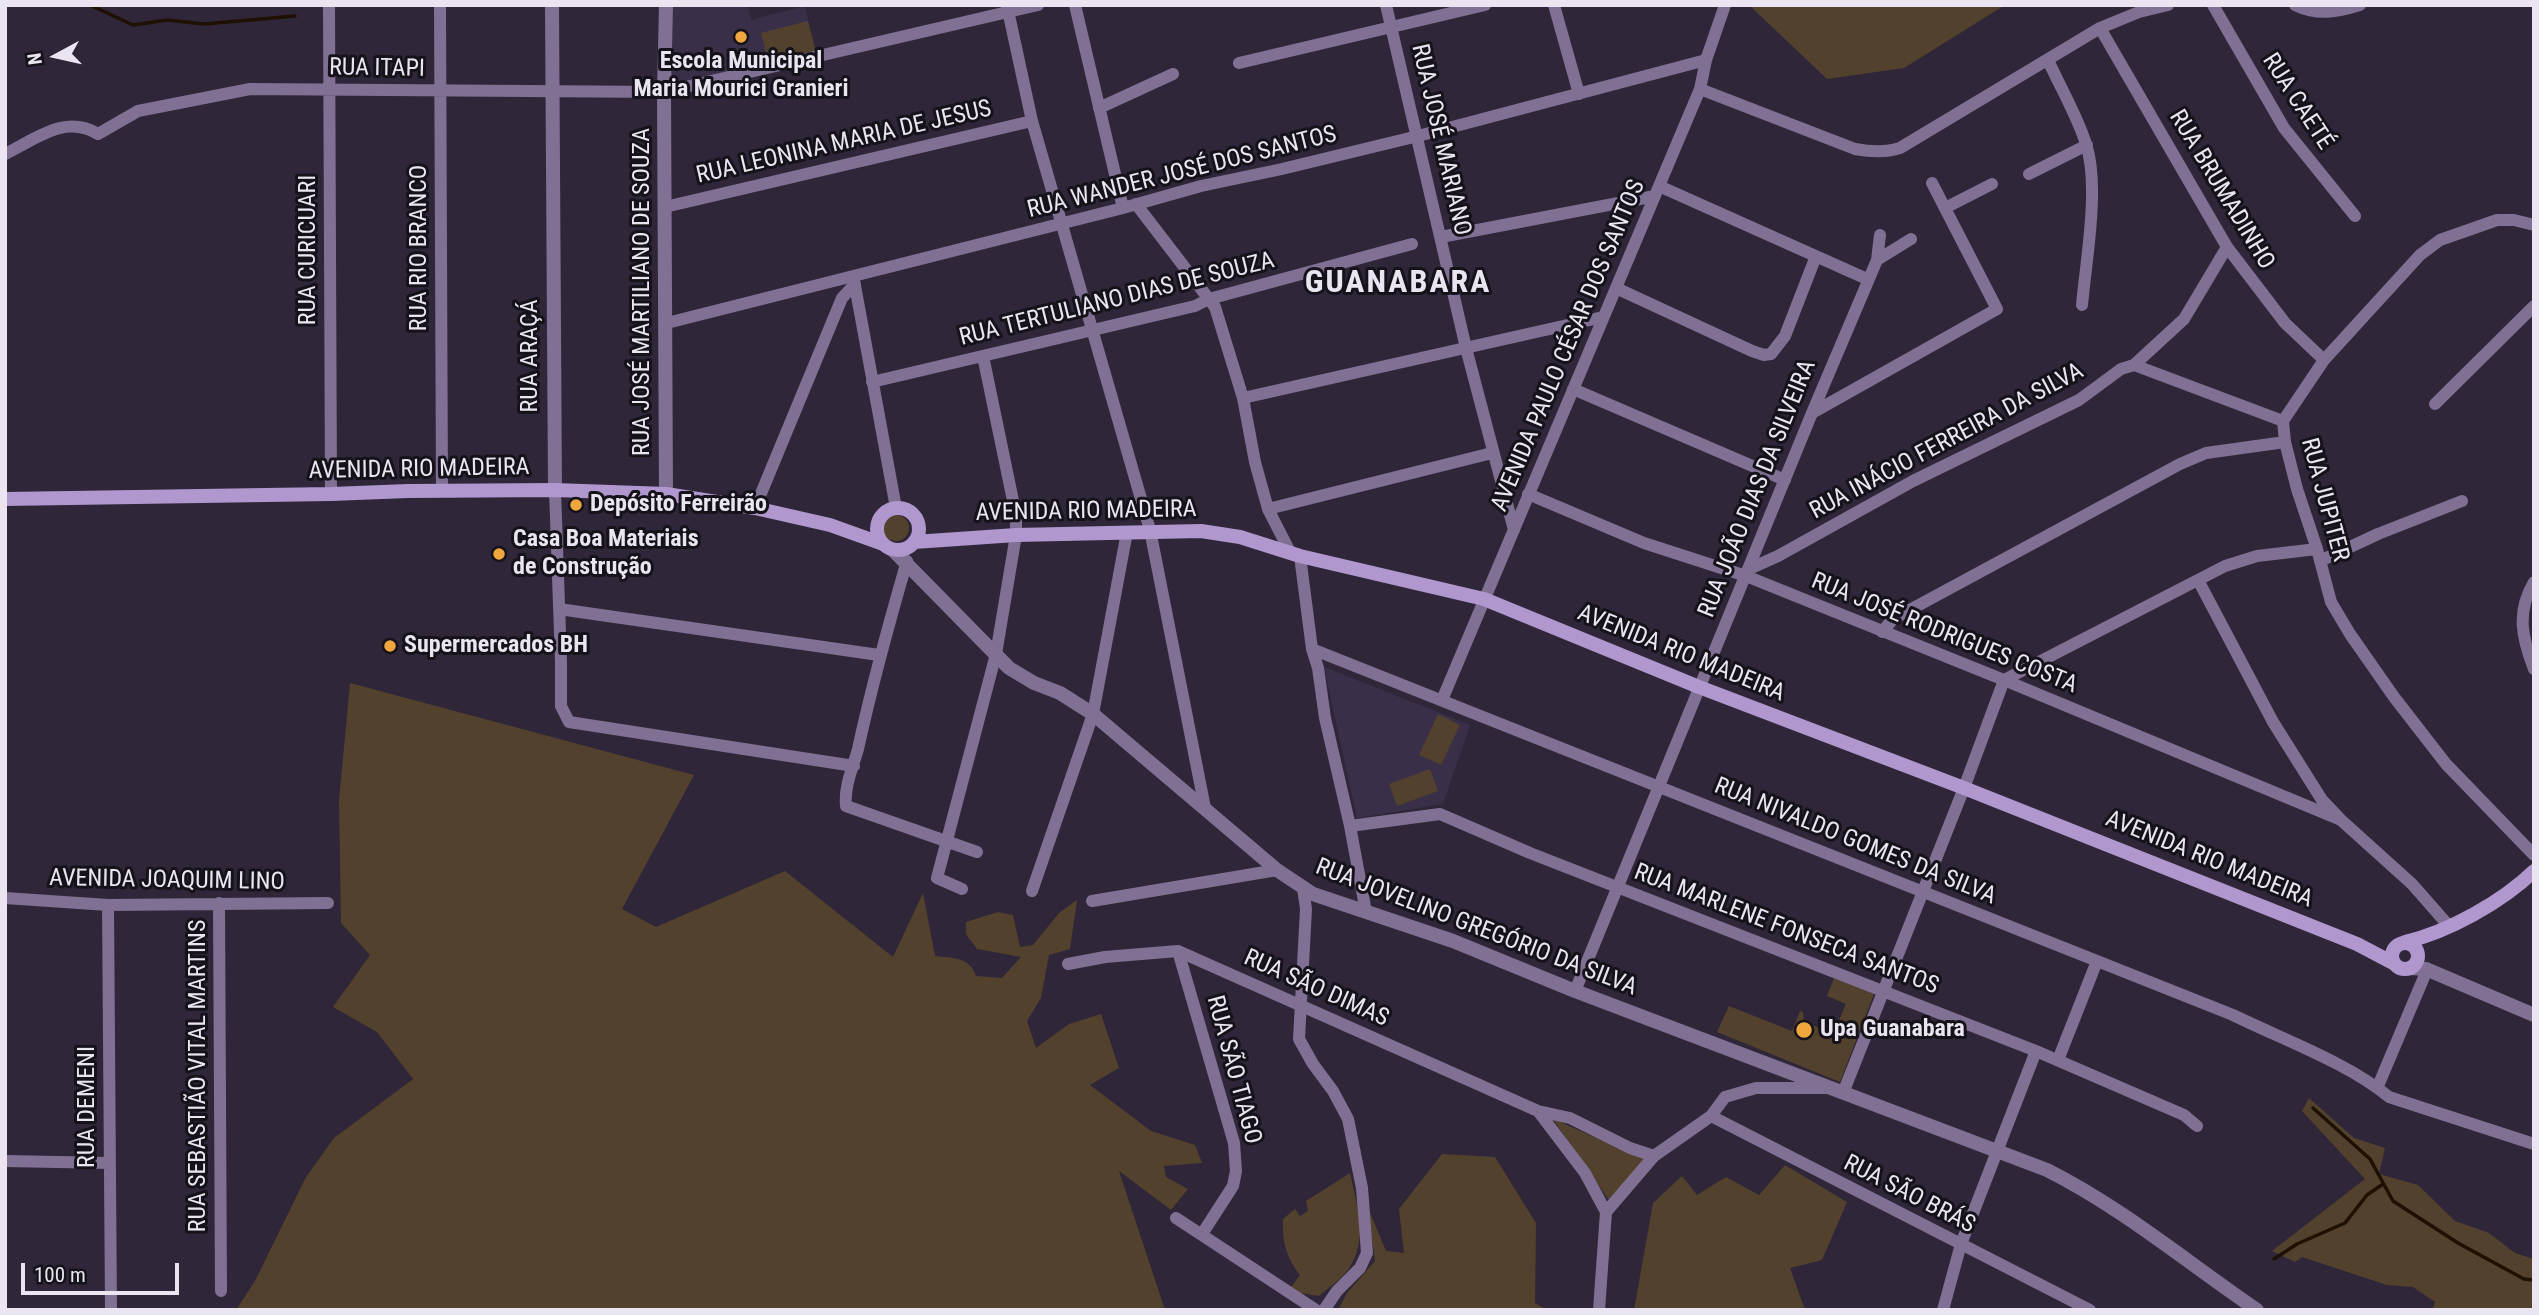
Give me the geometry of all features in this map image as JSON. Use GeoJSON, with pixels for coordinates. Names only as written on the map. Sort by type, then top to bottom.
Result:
{"type":"FeatureCollection","features":[{"type":"Feature","properties":{"kind":"main road","name":"AVENIDA RIO MADEIRA"},"geometry":{"type":"LineString","coordinates":[[5,499],[555,490],[666,494],[755,508],[830,525],[888,547]]}},
{"type":"Feature","properties":{"kind":"main road"},"geometry":{"type":"LineString","coordinates":[[896,508],[911,512],[917,520],[919,532],[912,544],[905,549],[888,547],[877,534],[880,516],[889,509],[896,508]]}},
{"type":"Feature","properties":{"kind":"main road","name":"AVENIDA RIO MADEIRA"},"geometry":{"type":"LineString","coordinates":[[830,525],[862,523],[880,516]]}},
{"type":"Feature","properties":{"kind":"main road","name":"AVENIDA RIO MADEIRA"},"geometry":{"type":"LineString","coordinates":[[917,520],[934,531],[960,538]]}},
{"type":"Feature","properties":{"kind":"main road","name":"AVENIDA RIO MADEIRA"},"geometry":{"type":"LineString","coordinates":[[912,544],[1016,535],[1150,530],[1201,531],[1240,537],[1295,554],[1484,599],[1699,687],[2357,943],[2395,964]]}},
{"type":"Feature","properties":{"kind":"main road"},"geometry":{"type":"LineString","coordinates":[[2420,963],[2402,969],[2395,964],[2392,952],[2401,944],[2444,927],[2500,898],[2534,871]]}},
{"type":"Feature","properties":{"kind":"main road"},"geometry":{"type":"LineString","coordinates":[[2420,963],[2422,945],[2444,927]]}},
{"type":"Feature","properties":{"kind":"main road","name":"AVENIDA RIO MADEIRA"},"geometry":{"type":"LineString","coordinates":[[2357,943],[2379,948],[2401,944]]}},
{"type":"Feature","properties":{"kind":"main road"},"geometry":{"type":"LineString","coordinates":[[2401,944],[2413,945],[2420,963]]}},
{"type":"Feature","properties":{"kind":"street","name":"RUA CURICUARI"},"geometry":{"type":"LineString","coordinates":[[329,5],[331,494]]}},
{"type":"Feature","properties":{"kind":"street","name":"RUA RIO BRANCO"},"geometry":{"type":"LineString","coordinates":[[440,5],[442,491]]}},
{"type":"Feature","properties":{"kind":"street","name":"RUA ARAÇÁ"},"geometry":{"type":"LineString","coordinates":[[552,5],[555,490],[561,706],[569,722],[854,766]]}},
{"type":"Feature","properties":{"kind":"street","name":"RUA JOSÉ MARTILIANO DE SOUZA"},"geometry":{"type":"LineString","coordinates":[[666,5],[666,494]]}},
{"type":"Feature","properties":{"kind":"street","name":"RUA ITAPI"},"geometry":{"type":"LineString","coordinates":[[5,154],[61,127],[81,125],[99,134],[138,111],[250,89],[664,92],[1007,9],[1038,5]]}},
{"type":"Feature","properties":{"kind":"street"},"geometry":{"type":"LineString","coordinates":[[1075,5],[1099,108],[1130,206],[1215,307],[1244,398],[1255,462],[1268,509],[1295,554],[1312,649],[1318,668],[1325,718],[1350,826],[1366,912]]}},
{"type":"Feature","properties":{"kind":"street","name":"RUA JOSÉ MARIANO"},"geometry":{"type":"LineString","coordinates":[[1386,5],[1466,348],[1514,530]]}},
{"type":"Feature","properties":{"kind":"street"},"geometry":{"type":"LineString","coordinates":[[1240,63],[1485,5]]}},
{"type":"Feature","properties":{"kind":"street"},"geometry":{"type":"LineString","coordinates":[[1555,5],[1579,94]]}},
{"type":"Feature","properties":{"kind":"street","name":"AVENIDA PAULO CÉSAR DOS SANTOS"},"geometry":{"type":"LineString","coordinates":[[1442,700],[1700,89],[1706,60],[1725,5]]}},
{"type":"Feature","properties":{"kind":"street"},"geometry":{"type":"LineString","coordinates":[[1700,89],[1855,149],[1874,152],[1900,148],[2100,28],[2139,12],[2168,5]]}},
{"type":"Feature","properties":{"kind":"street","name":"RUA CAETÉ"},"geometry":{"type":"LineString","coordinates":[[2213,5],[2284,128],[2355,216]]}},
{"type":"Feature","properties":{"kind":"street"},"geometry":{"type":"LineString","coordinates":[[2295,5],[2308,11],[2329,13],[2360,5]]}},
{"type":"Feature","properties":{"kind":"street"},"geometry":{"type":"LineString","coordinates":[[1007,9],[1032,121],[1150,530],[1205,808]]}},
{"type":"Feature","properties":{"kind":"street","name":"RUA BRUMADINHO"},"geometry":{"type":"LineString","coordinates":[[2100,28],[2227,247],[2285,323],[2324,360]]}},
{"type":"Feature","properties":{"kind":"street","name":"RUA WANDER JOSÉ DOS SANTOS"},"geometry":{"type":"LineString","coordinates":[[667,323],[854,280],[1201,186],[1418,136],[1706,60]]}},
{"type":"Feature","properties":{"kind":"street"},"geometry":{"type":"LineString","coordinates":[[2048,60],[2087,145],[2091,210],[2081,305]]}},
{"type":"Feature","properties":{"kind":"street"},"geometry":{"type":"LineString","coordinates":[[1099,108],[1173,74]]}},
{"type":"Feature","properties":{"kind":"street","name":"RUA LEONINA MARIA DE JESUS"},"geometry":{"type":"LineString","coordinates":[[665,207],[1032,121]]}},
{"type":"Feature","properties":{"kind":"street"},"geometry":{"type":"LineString","coordinates":[[2029,174],[2087,145]]}},
{"type":"Feature","properties":{"kind":"street"},"geometry":{"type":"LineString","coordinates":[[1812,412],[1997,309],[1932,183]]}},
{"type":"Feature","properties":{"kind":"street"},"geometry":{"type":"LineString","coordinates":[[1945,208],[1992,184]]}},
{"type":"Feature","properties":{"kind":"street"},"geometry":{"type":"LineString","coordinates":[[1441,237],[1657,191],[1867,279]]}},
{"type":"Feature","properties":{"kind":"street","name":"RUA JUPITER"},"geometry":{"type":"LineString","coordinates":[[2534,225],[2514,220],[2497,220],[2440,240],[2420,255],[2324,360],[2283,421],[2285,442],[2297,489],[2331,602],[2394,697],[2446,764],[2534,855]]}},
{"type":"Feature","properties":{"kind":"street","name":"RUA JOÃO DIAS DA SILVEIRA"},"geometry":{"type":"LineString","coordinates":[[1576,991],[1812,412],[1877,260],[1880,235]]}},
{"type":"Feature","properties":{"kind":"street"},"geometry":{"type":"LineString","coordinates":[[1877,260],[1911,239]]}},
{"type":"Feature","properties":{"kind":"street","name":"RUA TERTULIANO DIAS DE SOUZA"},"geometry":{"type":"LineString","coordinates":[[872,382],[1195,306],[1209,299],[1412,244]]}},
{"type":"Feature","properties":{"kind":"street","name":"RUA INÁCIO FERREIRA DA SILVA"},"geometry":{"type":"LineString","coordinates":[[1747,573],[1913,481],[2080,400],[2121,369],[2134,365],[2184,318],[2227,247]]}},
{"type":"Feature","properties":{"kind":"street"},"geometry":{"type":"LineString","coordinates":[[1616,288],[1752,351],[1771,354],[1785,336],[1816,256]]}},
{"type":"Feature","properties":{"kind":"street"},"geometry":{"type":"LineString","coordinates":[[854,280],[896,508]]}},
{"type":"Feature","properties":{"kind":"street"},"geometry":{"type":"LineString","coordinates":[[755,508],[842,298],[854,280]]}},
{"type":"Feature","properties":{"kind":"street"},"geometry":{"type":"LineString","coordinates":[[2435,404],[2534,306]]}},
{"type":"Feature","properties":{"kind":"street"},"geometry":{"type":"LineString","coordinates":[[1244,398],[1603,317]]}},
{"type":"Feature","properties":{"kind":"street"},"geometry":{"type":"LineString","coordinates":[[962,889],[937,878],[996,654],[1016,535],[1016,514],[983,356]]}},
{"type":"Feature","properties":{"kind":"street"},"geometry":{"type":"LineString","coordinates":[[2134,365],[2283,421]]}},
{"type":"Feature","properties":{"kind":"street"},"geometry":{"type":"LineString","coordinates":[[1573,389],[1785,480]]}},
{"type":"Feature","properties":{"kind":"street"},"geometry":{"type":"LineString","coordinates":[[1882,632],[1893,619],[2180,464],[2206,453],[2285,442]]}},
{"type":"Feature","properties":{"kind":"street"},"geometry":{"type":"LineString","coordinates":[[1268,509],[1492,453]]}},
{"type":"Feature","properties":{"kind":"street","name":"RUA JOSÉ RODRIGUES COSTA"},"geometry":{"type":"LineString","coordinates":[[1528,494],[1644,543],[1747,573],[1882,632],[2341,820]]}},
{"type":"Feature","properties":{"kind":"street"},"geometry":{"type":"LineString","coordinates":[[1600,1310],[1606,1212],[1654,1156],[1711,1116],[1725,1097],[1756,1088],[1836,1091],[1923,891],[2004,680],[2225,566],[2257,556],[2318,555],[2462,501]]}},
{"type":"Feature","properties":{"kind":"street"},"geometry":{"type":"LineString","coordinates":[[1032,891],[1093,714],[1127,531]]}},
{"type":"Feature","properties":{"kind":"street"},"geometry":{"type":"LineString","coordinates":[[912,544],[880,655],[845,794],[846,806],[977,852]]}},
{"type":"Feature","properties":{"kind":"street","name":"RUA JOVELINO GREGÓRIO DA SILVA"},"geometry":{"type":"LineString","coordinates":[[888,547],[907,561],[1009,668],[1034,683],[1060,693],[1093,714],[1277,870],[1312,894],[1453,941],[1836,1091],[1998,1149],[2069,1181],[2256,1310]]}},
{"type":"Feature","properties":{"kind":"street"},"geometry":{"type":"LineString","coordinates":[[2198,580],[2273,722],[2322,800],[2412,884],[2444,927]]}},
{"type":"Feature","properties":{"kind":"street"},"geometry":{"type":"LineString","coordinates":[[2534,582],[2523,603],[2521,623],[2525,647],[2534,669]]}},
{"type":"Feature","properties":{"kind":"street"},"geometry":{"type":"LineString","coordinates":[[559,609],[880,655]]}},
{"type":"Feature","properties":{"kind":"street","name":"RUA NIVALDO GOMES DA SILVA"},"geometry":{"type":"LineString","coordinates":[[1312,649],[2233,1015],[2378,1086],[2389,1097],[2534,1144]]}},
{"type":"Feature","properties":{"kind":"street","name":"RUA MARLENE FONSECA SANTOS"},"geometry":{"type":"LineString","coordinates":[[1350,826],[1440,814],[1530,853],[2036,1051],[2184,1115],[2197,1126]]}},
{"type":"Feature","properties":{"kind":"street"},"geometry":{"type":"LineString","coordinates":[[1092,901],[1277,870]]}},
{"type":"Feature","properties":{"kind":"street"},"geometry":{"type":"LineString","coordinates":[[1303,888],[1306,909],[1299,1039],[1348,1119],[1362,1188],[1367,1253],[1360,1268],[1337,1291],[1324,1310]]}},
{"type":"Feature","properties":{"kind":"street","name":"AVENIDA JOAQUIM LINO"},"geometry":{"type":"LineString","coordinates":[[5,898],[108,905],[328,904]]}},
{"type":"Feature","properties":{"kind":"street","name":"RUA SEBASTIÃO VITAL MARTINS"},"geometry":{"type":"LineString","coordinates":[[219,903],[221,1291]]}},
{"type":"Feature","properties":{"kind":"street","name":"RUA DEMENI"},"geometry":{"type":"LineString","coordinates":[[108,905],[111,1310]]}},
{"type":"Feature","properties":{"kind":"street","name":"RUA SÃO DIMAS"},"geometry":{"type":"LineString","coordinates":[[1068,964],[1105,957],[1178,951],[1538,1111],[1570,1118],[1654,1156]]}},
{"type":"Feature","properties":{"kind":"street","name":"RUA SÃO TIAGO"},"geometry":{"type":"LineString","coordinates":[[1178,951],[1234,1143],[1236,1171],[1233,1186],[1202,1234]]}},
{"type":"Feature","properties":{"kind":"street"},"geometry":{"type":"LineString","coordinates":[[2057,1060],[2097,961]]}},
{"type":"Feature","properties":{"kind":"street"},"geometry":{"type":"LineString","coordinates":[[2378,1086],[2420,963],[2534,1014]]}},
{"type":"Feature","properties":{"kind":"street"},"geometry":{"type":"LineString","coordinates":[[1943,1310],[1961,1244],[2036,1051]]}},
{"type":"Feature","properties":{"kind":"street","name":"RUA SÃO DIMAS"},"geometry":{"type":"LineString","coordinates":[[1538,1111],[1585,1173],[1606,1212]]}},
{"type":"Feature","properties":{"kind":"street","name":"RUA SÃO BRÁS"},"geometry":{"type":"LineString","coordinates":[[1711,1116],[2090,1310]]}},
{"type":"Feature","properties":{"kind":"street"},"geometry":{"type":"LineString","coordinates":[[5,1161],[110,1163]]}},
{"type":"Feature","properties":{"kind":"street"},"geometry":{"type":"LineString","coordinates":[[1176,1218],[1316,1310]]}},
{"type":"Feature","properties":{"kind":"shaded area","name":"Escola Municipal Maria Mourici Granieri"},"geometry":{"type":"Polygon","coordinates":[[[671,5],[748,5],[751,20],[805,6],[815,54],[669,86],[671,5]]]}},
{"type":"Feature","properties":{"kind":"shaded area"},"geometry":{"type":"Polygon","coordinates":[[[1749,5],[2005,5],[1904,68],[1827,79],[1749,5]]]}},
{"type":"Feature","properties":{"kind":"shaded area"},"geometry":{"type":"Polygon","coordinates":[[[808,21],[816,52],[769,64],[761,33],[808,21]]]}},
{"type":"Feature","properties":{"kind":"shaded area"},"geometry":{"type":"Polygon","coordinates":[[[896,515],[905,519],[909,528],[905,537],[896,541],[887,537],[883,528],[887,519],[896,515]]]}},
{"type":"Feature","properties":{"kind":"shaded area"},"geometry":{"type":"Polygon","coordinates":[[[1324,667],[1470,725],[1443,804],[1357,818],[1324,667]]]}},
{"type":"Feature","properties":{"kind":"shaded area"},"geometry":{"type":"Polygon","coordinates":[[[350,683],[694,775],[622,909],[656,927],[785,871],[893,957],[923,893],[935,956],[965,962],[976,976],[1002,978],[1021,957],[977,949],[966,934],[966,922],[998,912],[1013,915],[1020,947],[1033,945],[1059,913],[1077,900],[1070,949],[1049,955],[1041,998],[1027,1021],[1036,1048],[1069,1024],[1101,1014],[1119,1068],[1090,1085],[1151,1131],[1195,1145],[1202,1163],[1164,1166],[1166,1177],[1188,1189],[1171,1210],[1119,1171],[1165,1310],[236,1310],[255,1281],[306,1177],[334,1138],[413,1079],[377,1032],[333,1007],[370,955],[341,923],[339,801],[350,683]]]}},
{"type":"Feature","properties":{"kind":"shaded area"},"geometry":{"type":"Polygon","coordinates":[[[1438,714],[1460,725],[1441,765],[1419,755],[1438,714]]]}},
{"type":"Feature","properties":{"kind":"shaded area"},"geometry":{"type":"Polygon","coordinates":[[[1430,769],[1438,791],[1397,806],[1389,784],[1430,769]]]}},
{"type":"Feature","properties":{"kind":"shaded area"},"geometry":{"type":"Polygon","coordinates":[[[1834,978],[1874,994],[1840,1082],[1717,1032],[1729,1006],[1792,1031],[1800,1011],[1803,1012],[1804,1022],[1820,1028],[1823,1020],[1837,1025],[1846,1004],[1827,996],[1834,978]]]}},
{"type":"Feature","properties":{"kind":"shaded area"},"geometry":{"type":"Polygon","coordinates":[[[2309,1098],[2354,1138],[2385,1148],[2379,1174],[2418,1185],[2455,1221],[2489,1233],[2515,1253],[2534,1259],[2534,1310],[2432,1310],[2435,1302],[2413,1287],[2387,1285],[2302,1257],[2295,1262],[2272,1251],[2365,1179],[2302,1111],[2309,1098]]]}},
{"type":"Feature","properties":{"kind":"shaded area"},"geometry":{"type":"Polygon","coordinates":[[[1553,1119],[1650,1161],[1613,1206],[1553,1119]]]}},
{"type":"Feature","properties":{"kind":"shaded area"},"geometry":{"type":"Polygon","coordinates":[[[1442,1154],[1495,1157],[1536,1223],[1535,1303],[1547,1310],[1338,1310],[1347,1293],[1375,1261],[1368,1208],[1386,1251],[1404,1253],[1399,1209],[1442,1154]]]}},
{"type":"Feature","properties":{"kind":"shaded area"},"geometry":{"type":"Polygon","coordinates":[[[1785,1165],[1847,1202],[1822,1260],[1790,1268],[1805,1310],[1634,1310],[1653,1203],[1682,1176],[1697,1195],[1726,1177],[1759,1195],[1785,1165]]]}},
{"type":"Feature","properties":{"kind":"shaded area"},"geometry":{"type":"Polygon","coordinates":[[[1350,1173],[1360,1231],[1356,1254],[1345,1274],[1319,1296],[1300,1293],[1291,1287],[1300,1275],[1286,1249],[1283,1219],[1295,1209],[1300,1216],[1308,1211],[1306,1201],[1350,1173]]]}},
{"type":"Feature","properties":{"kind":"waterway"},"geometry":{"type":"LineString","coordinates":[[90,5],[133,25],[167,20],[204,24],[295,16]]}},
{"type":"Feature","properties":{"kind":"waterway"},"geometry":{"type":"LineString","coordinates":[[2313,1108],[2370,1159],[2393,1201],[2458,1243],[2524,1279],[2534,1280]]}},
{"type":"Feature","properties":{"kind":"waterway"},"geometry":{"type":"LineString","coordinates":[[2274,1259],[2297,1244],[2345,1223],[2367,1195],[2383,1184]]}},
{"type":"Feature","properties":{"kind":"place","name":"Escola Municipal Maria Mourici Granieri"},"geometry":{"type":"Point","coordinates":[741,37]}},
{"type":"Feature","properties":{"kind":"place","name":"Depósito Ferreirão"},"geometry":{"type":"Point","coordinates":[576,505]}},
{"type":"Feature","properties":{"kind":"place","name":"Casa Boa Materiais de Construção"},"geometry":{"type":"Point","coordinates":[499,554]}},
{"type":"Feature","properties":{"kind":"place","name":"Supermercados BH"},"geometry":{"type":"Point","coordinates":[390,646]}},
{"type":"Feature","properties":{"kind":"place","name":"Upa Guanabara"},"geometry":{"type":"Point","coordinates":[1804,1030]}},
{"type":"Feature","properties":{"kind":"district","name":"GUANABARA"},"geometry":{"type":"Point","coordinates":[1398,284]}}]}
